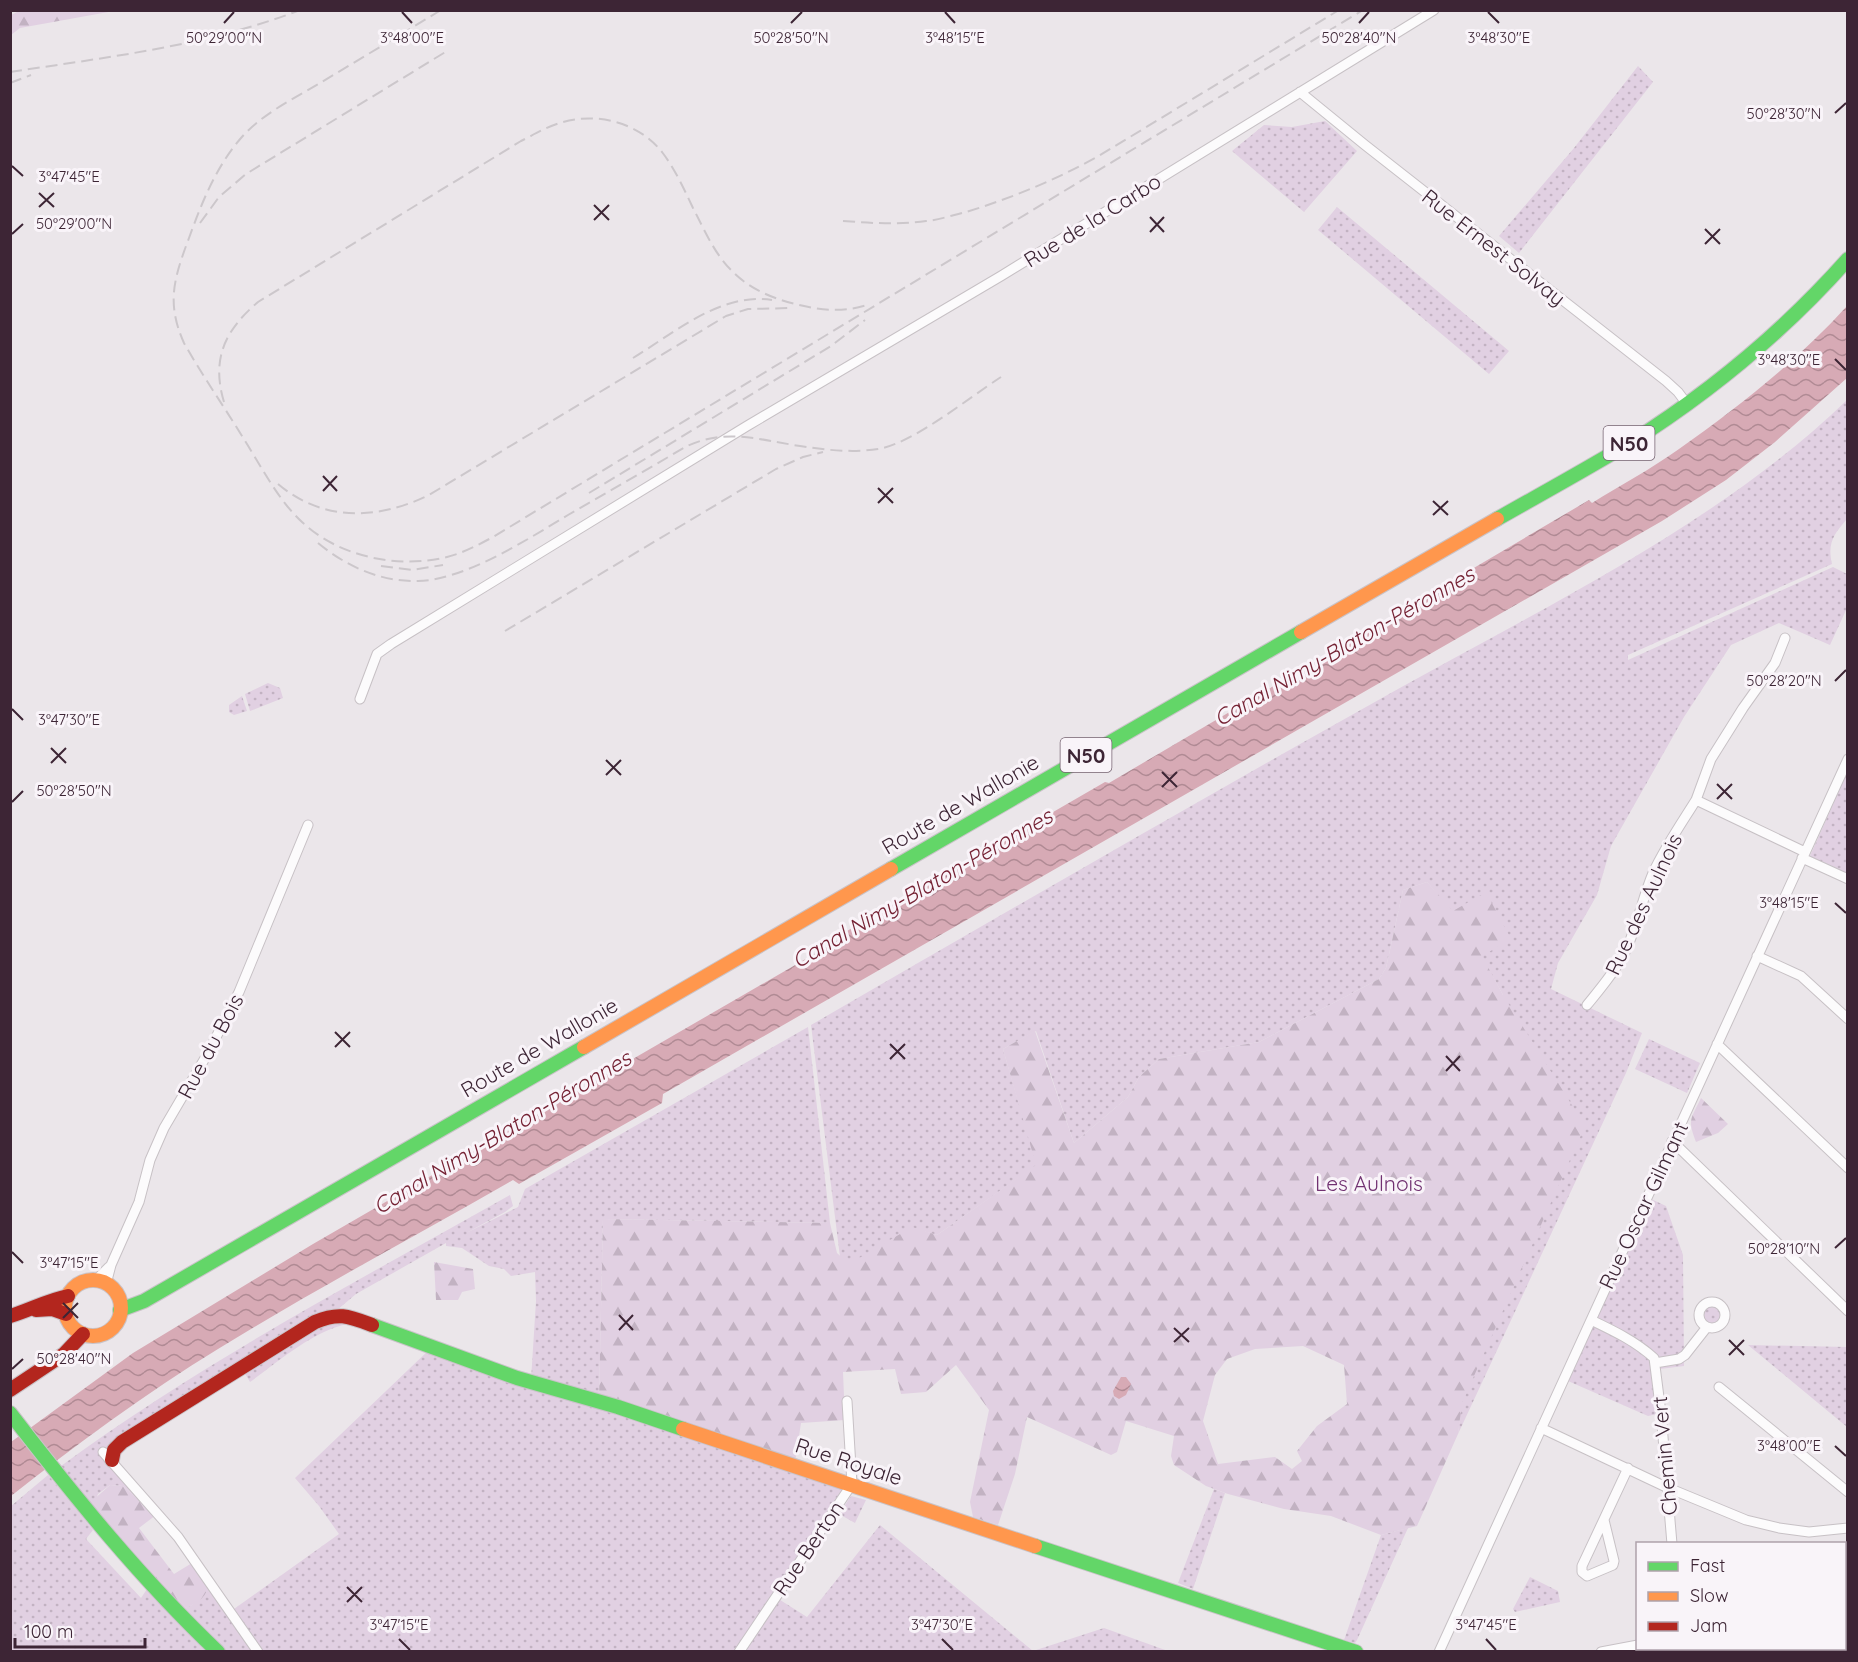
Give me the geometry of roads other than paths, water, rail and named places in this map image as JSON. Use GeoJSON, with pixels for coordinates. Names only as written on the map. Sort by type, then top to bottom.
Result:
{"type":"FeatureCollection","features":[{"type":"Feature","properties":{"kind":"main road","name":"Route de Wallonie"},"geometry":{"type":"LineString","coordinates":[[120,1310],[144,1301],[1619,448],[1721,379],[1773,335],[1848,259]]}},
{"type":"Feature","properties":{"kind":"main road"},"geometry":{"type":"LineString","coordinates":[[55,1360],[67,1339],[66,1303],[68,1296],[82,1283],[106,1286],[130,1296],[158,1292]]}},
{"type":"Feature","properties":{"kind":"main road"},"geometry":{"type":"LineString","coordinates":[[10,1316],[31,1310],[52,1309],[67,1317],[74,1328],[83,1334],[99,1335],[108,1331],[116,1323],[120,1310],[106,1286]]}},
{"type":"Feature","properties":{"kind":"main road"},"geometry":{"type":"LineString","coordinates":[[31,1310],[42,1303],[68,1296]]}},
{"type":"Feature","properties":{"kind":"main road","name":"Rue Royale"},"geometry":{"type":"LineString","coordinates":[[108,1456],[122,1442],[315,1322],[330,1316],[352,1316],[517,1378],[618,1407],[1356,1652]]}},
{"type":"Feature","properties":{"kind":"main road"},"geometry":{"type":"LineString","coordinates":[[10,1390],[64,1354],[83,1334]]}},
{"type":"Feature","properties":{"kind":"main road"},"geometry":{"type":"LineString","coordinates":[[10,1413],[116,1547],[218,1652]]}},
{"type":"Feature","properties":{"kind":"street","name":"Rue de la Carbo"},"geometry":{"type":"LineString","coordinates":[[360,699],[377,654],[391,644],[747,426],[1001,276],[1434,10]]}},
{"type":"Feature","properties":{"kind":"street","name":"Rue Ernest Solvay"},"geometry":{"type":"LineString","coordinates":[[1300,92],[1365,146],[1666,381],[1687,404]]}},
{"type":"Feature","properties":{"kind":"street","name":"Rue des Aulnois"},"geometry":{"type":"LineString","coordinates":[[1587,1005],[1609,979],[1624,954],[1643,897],[1655,870],[1670,840],[1696,800],[1711,759],[1775,663],[1785,638]]}},
{"type":"Feature","properties":{"kind":"street","name":"Rue Oscar Gilmant"},"geometry":{"type":"LineString","coordinates":[[1439,1652],[1848,759]]}},
{"type":"Feature","properties":{"kind":"street"},"geometry":{"type":"LineString","coordinates":[[1696,800],[1848,879]]}},
{"type":"Feature","properties":{"kind":"street","name":"Rue du Bois"},"geometry":{"type":"LineString","coordinates":[[106,1286],[111,1266],[139,1202],[150,1160],[164,1128],[208,1053],[239,992],[308,825]]}},
{"type":"Feature","properties":{"kind":"street"},"geometry":{"type":"LineString","coordinates":[[1757,956],[1801,976],[1848,1019]]}},
{"type":"Feature","properties":{"kind":"street"},"geometry":{"type":"LineString","coordinates":[[1717,1044],[1848,1168]]}},
{"type":"Feature","properties":{"kind":"street"},"geometry":{"type":"LineString","coordinates":[[1672,1141],[1848,1311]]}},
{"type":"Feature","properties":{"kind":"street"},"geometry":{"type":"LineString","coordinates":[[1591,1320],[1640,1346],[1654,1358],[1656,1366],[1685,1355],[1707,1327]]}},
{"type":"Feature","properties":{"kind":"street","name":"Chemin Vert"},"geometry":{"type":"LineString","coordinates":[[1656,1366],[1672,1542]]}},
{"type":"Feature","properties":{"kind":"street"},"geometry":{"type":"LineString","coordinates":[[1719,1387],[1848,1492]]}},
{"type":"Feature","properties":{"kind":"street","name":"Rue Berton"},"geometry":{"type":"LineString","coordinates":[[739,1652],[852,1484],[847,1401]]}},
{"type":"Feature","properties":{"kind":"street"},"geometry":{"type":"LineString","coordinates":[[1541,1428],[1666,1486],[1762,1524],[1809,1533],[1848,1528]]}},
{"type":"Feature","properties":{"kind":"street"},"geometry":{"type":"LineString","coordinates":[[108,1456],[178,1537],[258,1652]]}},
{"type":"Feature","properties":{"kind":"street"},"geometry":{"type":"LineString","coordinates":[[1604,1520],[1613,1565],[1587,1576],[1581,1569],[1628,1468]]}},
{"type":"Feature","properties":{"kind":"street"},"geometry":{"type":"LineString","coordinates":[[1601,1652],[1636,1645]]}},
{"type":"Feature","properties":{"kind":"water","name":"Canal Nimy-Blaton-Péronnes"},"geometry":{"type":"Polygon","coordinates":[[[1847,306],[1847,378],[1775,442],[1726,480],[1662,521],[663,1094],[662,1103],[519,1184],[513,1180],[254,1327],[138,1401],[11,1496],[11,1442],[133,1353],[313,1244],[847,935],[847,931],[1105,782],[1109,783],[1589,500],[1592,503],[1647,470],[1746,400],[1809,345],[1847,306]]]}},
{"type":"Feature","properties":{"kind":"water"},"geometry":{"type":"Polygon","coordinates":[[[1121,1377],[1126,1377],[1131,1384],[1126,1395],[1119,1399],[1114,1396],[1113,1391],[1121,1377]]]}},
{"type":"Feature","properties":{"kind":"railway"},"geometry":{"type":"LineString","coordinates":[[10,72],[157,49],[229,33],[300,10]]}},
{"type":"Feature","properties":{"kind":"railway"},"geometry":{"type":"LineString","coordinates":[[441,10],[278,108],[249,129],[224,161],[205,198],[184,252],[174,290],[175,315],[184,343],[269,481],[293,513],[317,534],[351,552],[409,562],[447,557],[493,537],[1363,10]]}},
{"type":"Feature","properties":{"kind":"railway"},"geometry":{"type":"LineString","coordinates":[[843,221],[895,223],[936,220],[1017,195],[1097,157],[1339,10]]}},
{"type":"Feature","properties":{"kind":"railway"},"geometry":{"type":"LineString","coordinates":[[200,223],[219,197],[246,174],[447,51]]}},
{"type":"Feature","properties":{"kind":"railway"},"geometry":{"type":"LineString","coordinates":[[10,83],[31,75]]}},
{"type":"Feature","properties":{"kind":"railway"},"geometry":{"type":"LineString","coordinates":[[224,402],[219,372],[224,346],[237,323],[258,302],[521,141],[552,126],[576,119],[604,119],[617,122],[630,127],[653,142],[675,172],[719,256],[752,287],[777,299],[813,308],[840,310],[867,305]]}},
{"type":"Feature","properties":{"kind":"railway"},"geometry":{"type":"LineString","coordinates":[[633,358],[716,308],[753,299],[772,300]]}},
{"type":"Feature","properties":{"kind":"railway"},"geometry":{"type":"LineString","coordinates":[[278,484],[295,496],[332,511],[371,513],[410,503],[429,495],[726,316],[748,309],[792,308]]}},
{"type":"Feature","properties":{"kind":"railway"},"geometry":{"type":"LineString","coordinates":[[589,493],[831,346],[865,320]]}},
{"type":"Feature","properties":{"kind":"railway"},"geometry":{"type":"LineString","coordinates":[[318,543],[340,559],[364,571],[390,579],[404,581],[436,579],[456,574],[496,557],[687,446],[716,438],[744,437],[829,450],[878,449],[892,445],[924,429],[1001,377]]}},
{"type":"Feature","properties":{"kind":"railway"},"geometry":{"type":"LineString","coordinates":[[505,631],[776,469],[803,457],[823,452]]}},
{"type":"Feature","properties":{"kind":"railway"},"geometry":{"type":"LineString","coordinates":[[381,566],[412,570],[443,565]]}},
{"type":"Feature","properties":{"kind":"park label","name":"Les Aulnois"},"geometry":{"type":"Point","coordinates":[1369,1183]}}]}
